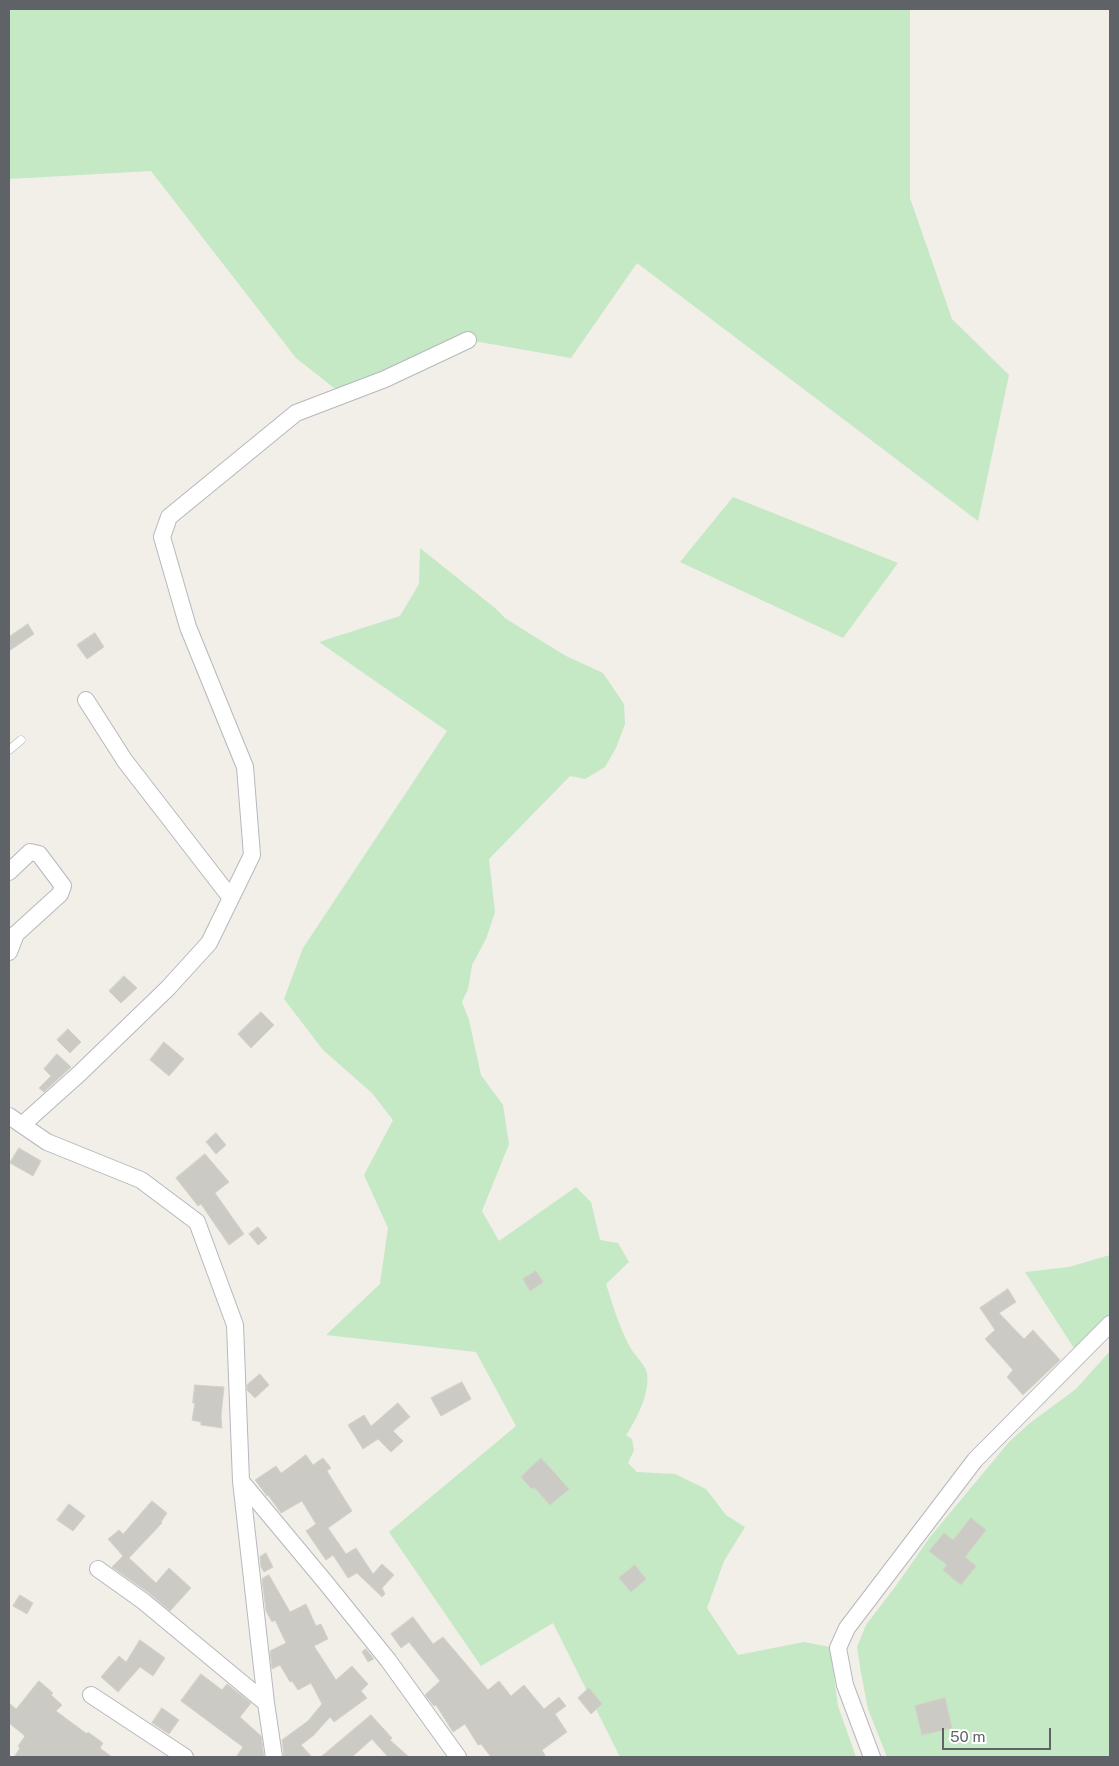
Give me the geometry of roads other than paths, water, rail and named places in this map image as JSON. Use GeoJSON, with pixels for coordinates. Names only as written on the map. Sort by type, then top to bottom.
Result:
{"type":"FeatureCollection","features":[{"type":"Feature","properties":{"kind":"street"},"geometry":{"type":"LineString","coordinates":[[274,1757],[266,1703],[241,1480],[235,1325],[197,1222],[141,1180],[47,1142],[15,1120],[80,1073],[174,981],[209,942],[252,855],[244,767],[188,627],[162,537],[169,517],[296,413],[385,379],[468,340]]}},
{"type":"Feature","properties":{"kind":"street"},"geometry":{"type":"LineString","coordinates":[[86,700],[125,761],[231,898]]}},
{"type":"Feature","properties":{"kind":"street"},"geometry":{"type":"LineString","coordinates":[[9,872],[30,852],[39,854],[63,886],[60,894],[16,934],[9,952]]}},
{"type":"Feature","properties":{"kind":"street"},"geometry":{"type":"LineString","coordinates":[[872,1757],[845,1685],[838,1648],[847,1628],[975,1460],[1110,1324]]}},
{"type":"Feature","properties":{"kind":"street"},"geometry":{"type":"LineString","coordinates":[[241,1480],[388,1660],[458,1757]]}},
{"type":"Feature","properties":{"kind":"street"},"geometry":{"type":"LineString","coordinates":[[98,1569],[144,1601],[266,1703]]}},
{"type":"Feature","properties":{"kind":"street"},"geometry":{"type":"LineString","coordinates":[[92,1695],[185,1757]]}},
{"type":"Feature","properties":{"kind":"lane"},"geometry":{"type":"LineString","coordinates":[[9,750],[21,740]]}}]}
